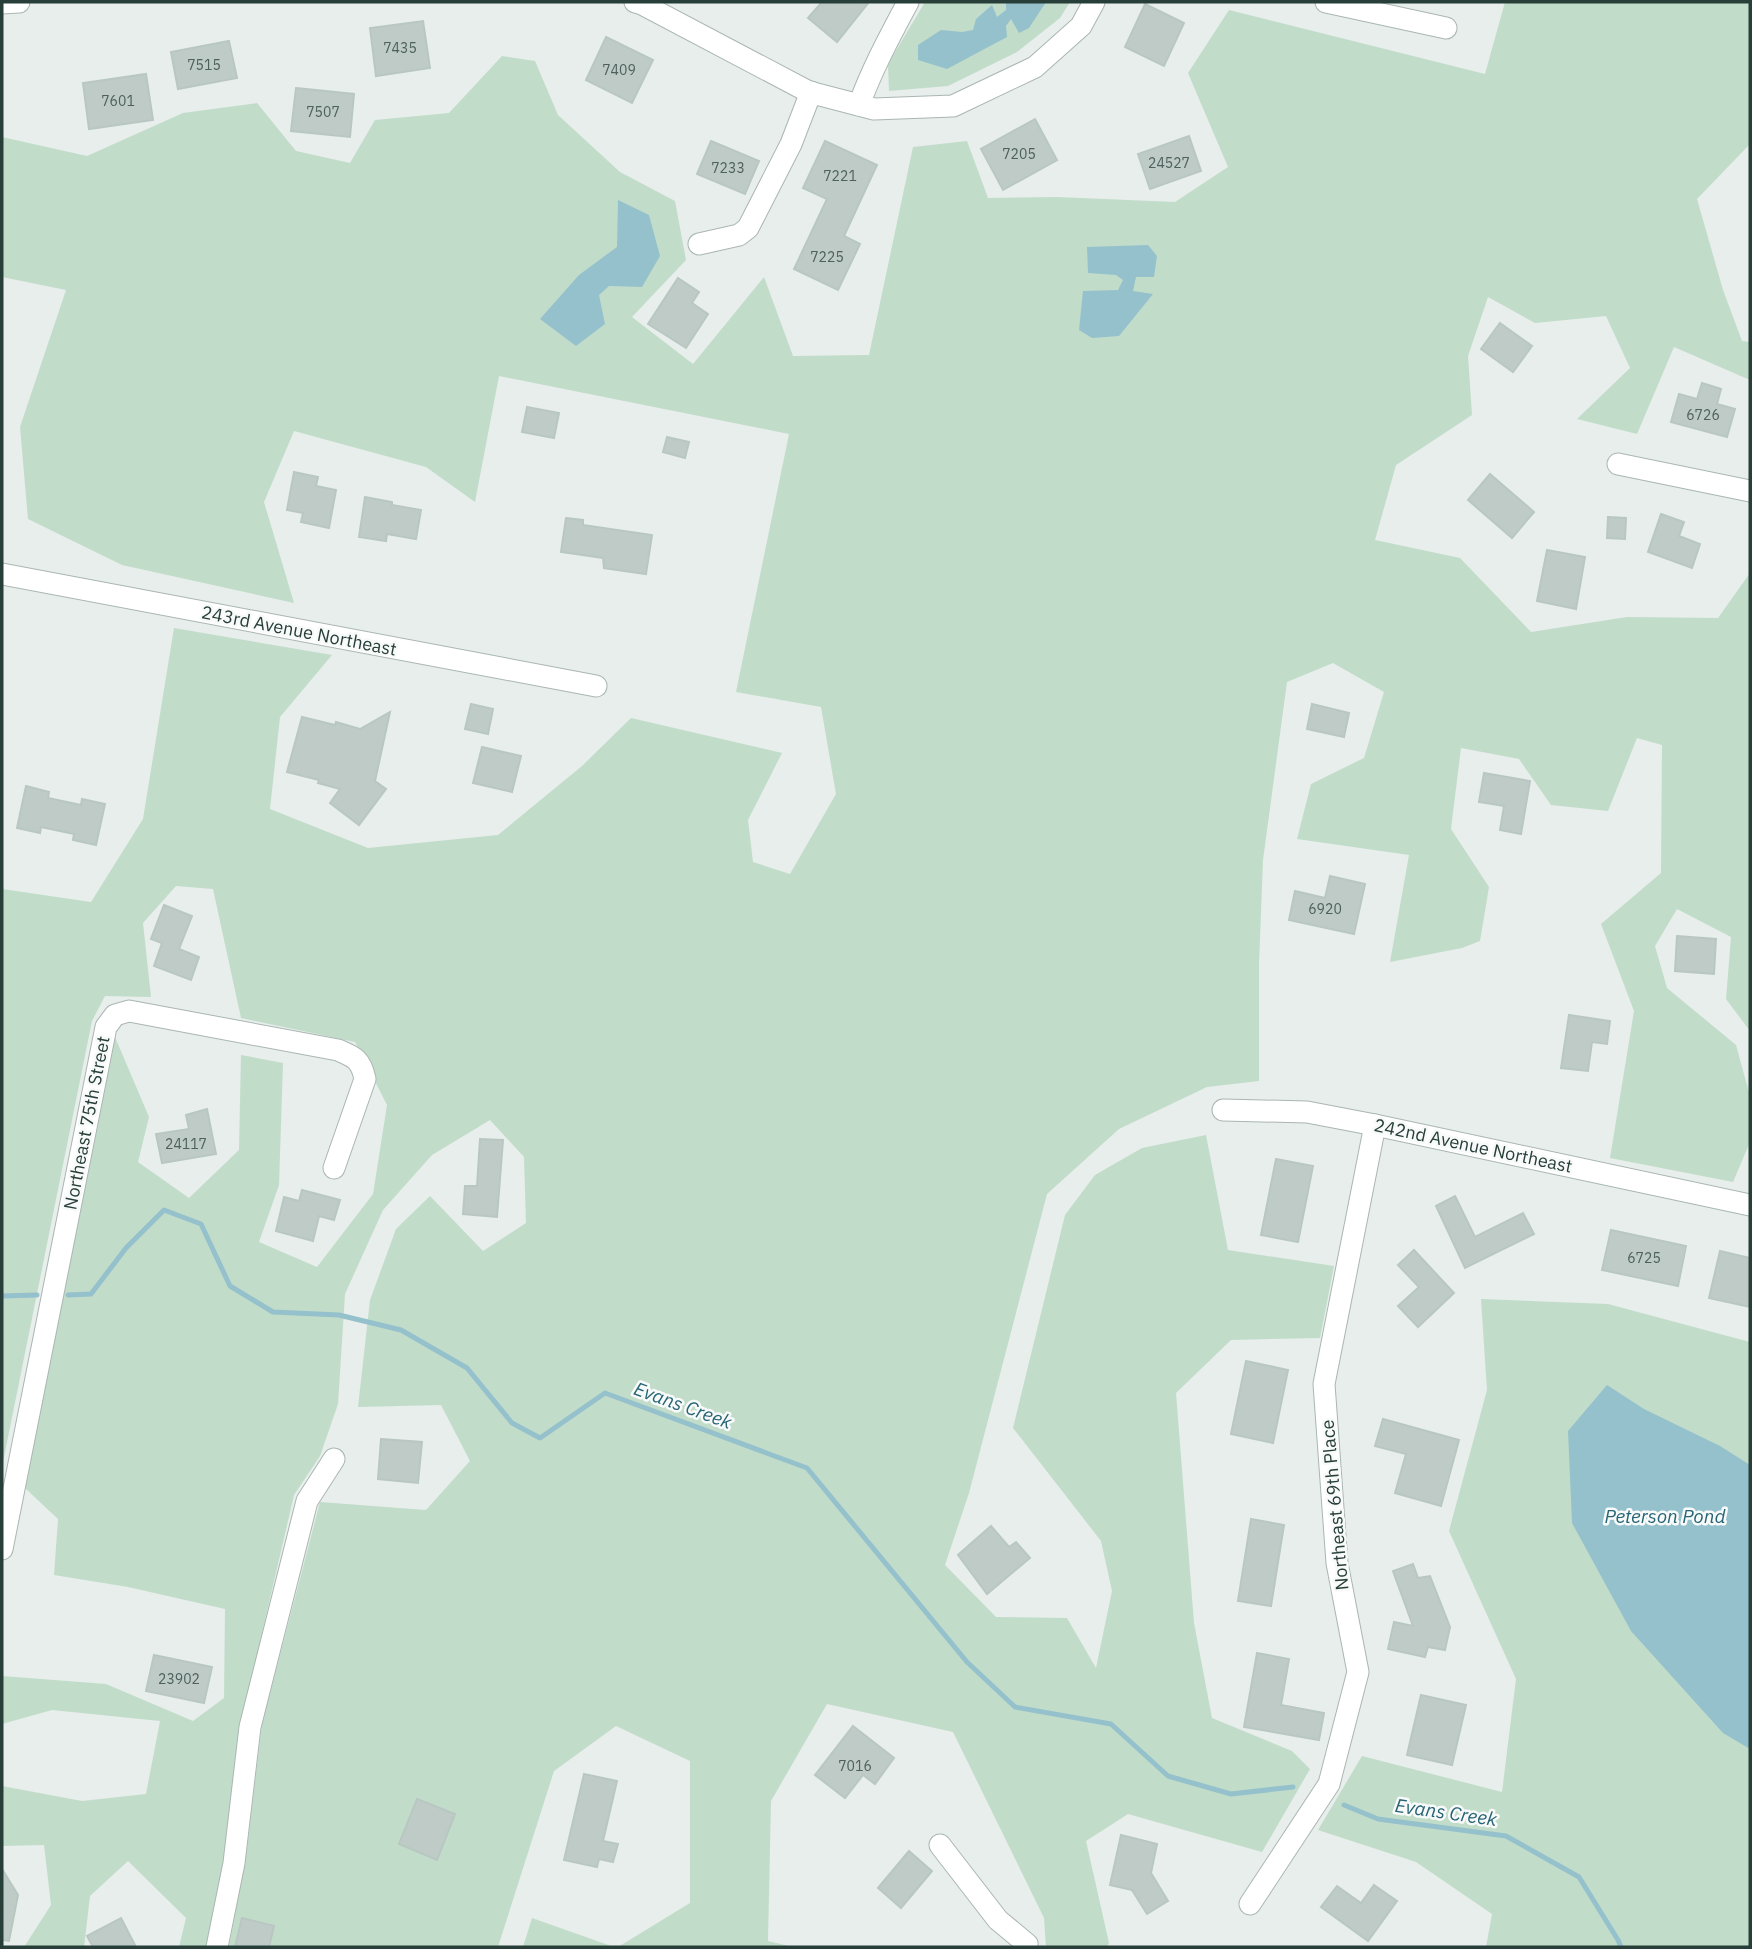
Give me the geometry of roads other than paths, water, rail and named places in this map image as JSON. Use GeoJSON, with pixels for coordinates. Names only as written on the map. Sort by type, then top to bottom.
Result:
{"type":"FeatureCollection","features":[{"type":"Feature","properties":{"kind":"street"},"geometry":{"type":"LineString","coordinates":[[2,4],[19,2]]}},
{"type":"Feature","properties":{"kind":"street"},"geometry":{"type":"LineString","coordinates":[[635,2],[811,93],[874,109],[953,106],[1035,67],[1081,26],[1094,2]]}},
{"type":"Feature","properties":{"kind":"street"},"geometry":{"type":"LineString","coordinates":[[859,105],[877,62],[908,2]]}},
{"type":"Feature","properties":{"kind":"street"},"geometry":{"type":"LineString","coordinates":[[1326,2],[1446,29]]}},
{"type":"Feature","properties":{"kind":"street"},"geometry":{"type":"LineString","coordinates":[[699,244],[739,235],[748,228],[791,144],[811,93]]}},
{"type":"Feature","properties":{"kind":"street"},"geometry":{"type":"LineString","coordinates":[[1618,464],[1750,491]]}},
{"type":"Feature","properties":{"kind":"street","name":"243rd Avenue Northeast"},"geometry":{"type":"LineString","coordinates":[[2,574],[596,686]]}},
{"type":"Feature","properties":{"kind":"street","name":"Northeast 75th Street"},"geometry":{"type":"LineString","coordinates":[[2,1549],[106,1027],[115,1015],[129,1011],[338,1049],[353,1056],[362,1066],[365,1079],[334,1168]]}},
{"type":"Feature","properties":{"kind":"street","name":"242nd Avenue Northeast"},"geometry":{"type":"LineString","coordinates":[[1223,1110],[1307,1112],[1750,1205]]}},
{"type":"Feature","properties":{"kind":"street","name":"Northeast 69th Place"},"geometry":{"type":"LineString","coordinates":[[1251,1904],[1329,1784],[1358,1672],[1336,1563],[1324,1384],[1375,1125]]}},
{"type":"Feature","properties":{"kind":"street"},"geometry":{"type":"LineString","coordinates":[[217,1947],[234,1863],[250,1727],[307,1502],[334,1459]]}},
{"type":"Feature","properties":{"kind":"street"},"geometry":{"type":"LineString","coordinates":[[940,1845],[998,1920],[1027,1944],[1026,1947]]}},
{"type":"Feature","properties":{"kind":"water"},"geometry":{"type":"Polygon","coordinates":[[[1006,2],[1046,2],[1029,28],[1019,33],[1011,19],[1006,26],[1007,37],[947,69],[918,60],[918,45],[941,30],[973,30],[976,19],[992,5],[997,17],[1006,10],[1006,2]]]}},
{"type":"Feature","properties":{"kind":"water"},"geometry":{"type":"Polygon","coordinates":[[[618,200],[649,215],[660,256],[642,287],[609,286],[599,295],[605,324],[576,346],[540,319],[579,275],[617,247],[618,200]]]}},
{"type":"Feature","properties":{"kind":"water"},"geometry":{"type":"Polygon","coordinates":[[[1148,245],[1157,256],[1154,277],[1136,277],[1133,291],[1153,294],[1119,336],[1092,338],[1079,330],[1083,291],[1118,290],[1123,280],[1116,275],[1088,273],[1087,247],[1148,245]]]}},
{"type":"Feature","properties":{"kind":"water","name":"Peterson Pond"},"geometry":{"type":"Polygon","coordinates":[[[1607,1385],[1644,1409],[1720,1446],[1750,1465],[1750,1749],[1723,1733],[1631,1631],[1572,1523],[1568,1431],[1607,1385]]]}},
{"type":"Feature","properties":{"kind":"waterway","name":"Evans Creek"},"geometry":{"type":"LineString","coordinates":[[68,1295],[91,1294],[126,1248],[164,1210],[201,1224],[230,1286],[273,1312],[339,1315],[401,1330],[467,1368],[512,1423],[540,1438],[605,1393],[807,1468],[967,1662],[1015,1707],[1111,1724],[1168,1776],[1231,1794],[1293,1787]]}},
{"type":"Feature","properties":{"kind":"waterway","name":"Evans Creek"},"geometry":{"type":"LineString","coordinates":[[2,1296],[37,1295]]}},
{"type":"Feature","properties":{"kind":"waterway","name":"Evans Creek"},"geometry":{"type":"LineString","coordinates":[[1344,1805],[1378,1819],[1506,1836],[1579,1877],[1621,1947]]}}]}
